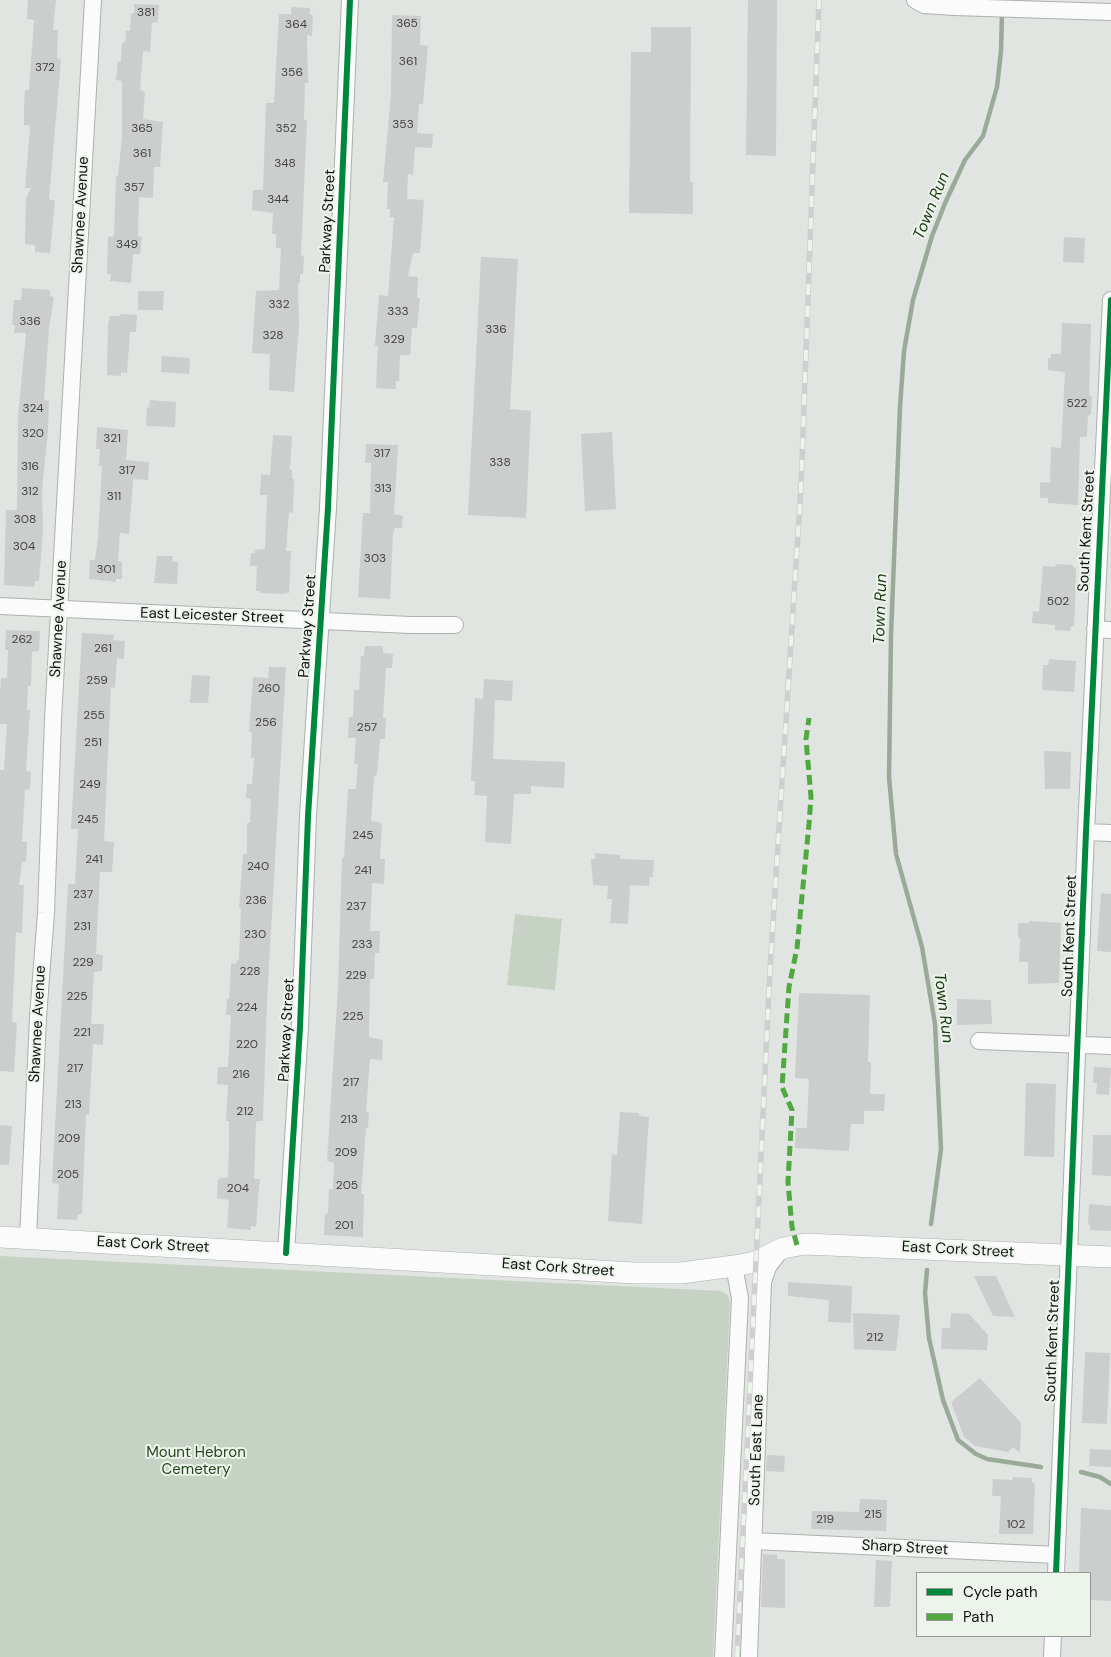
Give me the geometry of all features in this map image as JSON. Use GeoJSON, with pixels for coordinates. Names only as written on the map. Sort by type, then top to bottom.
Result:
{"type":"FeatureCollection","features":[{"type":"Feature","properties":{"kind":"main road","name":"East Cork Street"},"geometry":{"type":"LineString","coordinates":[[0,1237],[635,1273],[681,1273],[734,1266],[755,1262],[783,1248],[821,1244],[1111,1256]]}},
{"type":"Feature","properties":{"kind":"street","name":"Shawnee Avenue"},"geometry":{"type":"LineString","coordinates":[[28,1238],[38,1017],[46,913],[53,720],[93,0]]}},
{"type":"Feature","properties":{"kind":"street","name":"Parkway Street"},"geometry":{"type":"LineString","coordinates":[[286,1252],[300,1027],[308,816],[322,619],[350,0]]}},
{"type":"Feature","properties":{"kind":"street"},"geometry":{"type":"LineString","coordinates":[[915,0],[924,4],[954,7],[1111,12]]}},
{"type":"Feature","properties":{"kind":"street","name":"South Kent Street"},"geometry":{"type":"LineString","coordinates":[[1056,1572],[1079,1045],[1086,832],[1103,630],[1111,300]]}},
{"type":"Feature","properties":{"kind":"street","name":"East Leicester Street"},"geometry":{"type":"LineString","coordinates":[[0,606],[60,610],[322,619],[410,625],[455,625]]}},
{"type":"Feature","properties":{"kind":"street"},"geometry":{"type":"LineString","coordinates":[[1086,832],[1111,833]]}},
{"type":"Feature","properties":{"kind":"street"},"geometry":{"type":"LineString","coordinates":[[979,1041],[1111,1046]]}},
{"type":"Feature","properties":{"kind":"street","name":"South East Lane"},"geometry":{"type":"LineString","coordinates":[[749,1657],[764,1282],[768,1267],[783,1248]]}},
{"type":"Feature","properties":{"kind":"street","name":"South East Lane"},"geometry":{"type":"LineString","coordinates":[[723,1657],[740,1298],[734,1266]]}},
{"type":"Feature","properties":{"kind":"street","name":"Sharp Street"},"geometry":{"type":"LineString","coordinates":[[753,1541],[1057,1555]]}},
{"type":"Feature","properties":{"kind":"street"},"geometry":{"type":"LineString","coordinates":[[1052,1657],[1053,1637]]}},
{"type":"Feature","properties":{"kind":"green space"},"geometry":{"type":"Polygon","coordinates":[[[515,914],[562,919],[555,990],[507,985],[515,914]]]}},
{"type":"Feature","properties":{"kind":"green space","name":"Mount Hebron Cemetery"},"geometry":{"type":"Polygon","coordinates":[[[0,1256],[721,1291],[728,1295],[730,1304],[713,1657],[0,1657],[0,1256]]]}},
{"type":"Feature","properties":{"kind":"building"},"geometry":{"type":"Polygon","coordinates":[[[28,0],[56,0],[53,30],[58,30],[57,58],[61,60],[49,199],[55,201],[50,253],[35,252],[35,245],[25,244],[26,199],[31,188],[25,188],[30,128],[29,125],[24,125],[24,104],[25,90],[29,90],[34,20],[27,19],[28,0]]]}},
{"type":"Feature","properties":{"kind":"building"},"geometry":{"type":"Polygon","coordinates":[[[748,0],[777,0],[776,156],[746,155],[748,0]]]}},
{"type":"Feature","properties":{"kind":"building"},"geometry":{"type":"Polygon","coordinates":[[[134,4],[159,5],[158,22],[152,23],[150,52],[143,51],[140,90],[145,92],[143,119],[163,122],[160,167],[154,167],[153,198],[139,197],[138,236],[142,237],[140,254],[133,254],[131,283],[110,281],[111,274],[107,274],[108,236],[113,237],[114,234],[116,176],[118,176],[122,137],[122,81],[116,80],[118,61],[121,62],[122,42],[125,43],[126,31],[130,31],[131,13],[134,13],[134,4]]]}},
{"type":"Feature","properties":{"kind":"building"},"geometry":{"type":"Polygon","coordinates":[[[291,7],[310,8],[310,15],[313,15],[312,36],[307,35],[308,83],[305,83],[304,120],[307,120],[301,255],[304,256],[303,274],[300,274],[300,283],[298,283],[299,326],[294,392],[269,390],[270,354],[252,353],[256,291],[279,290],[281,248],[276,248],[276,234],[272,234],[273,213],[252,210],[253,190],[263,190],[266,103],[274,103],[279,14],[291,14],[291,7]]]}},
{"type":"Feature","properties":{"kind":"building"},"geometry":{"type":"Polygon","coordinates":[[[392,15],[421,16],[420,45],[428,46],[423,104],[419,104],[417,133],[433,134],[432,148],[415,147],[413,175],[408,174],[407,199],[424,200],[420,253],[413,253],[408,276],[418,277],[417,298],[420,298],[417,328],[412,328],[410,355],[400,355],[399,381],[396,381],[396,389],[388,389],[376,388],[378,346],[375,346],[379,295],[388,296],[394,217],[390,217],[390,209],[387,209],[388,182],[383,182],[391,94],[392,15]]]}},
{"type":"Feature","properties":{"kind":"building"},"geometry":{"type":"Polygon","coordinates":[[[651,27],[691,27],[690,182],[693,182],[693,214],[629,213],[631,52],[651,52],[651,27]]]}},
{"type":"Feature","properties":{"kind":"building"},"geometry":{"type":"Polygon","coordinates":[[[1064,237],[1085,238],[1084,263],[1063,262],[1064,237]]]}},
{"type":"Feature","properties":{"kind":"building"},"geometry":{"type":"Polygon","coordinates":[[[481,257],[518,259],[510,409],[531,411],[526,518],[468,515],[481,257]]]}},
{"type":"Feature","properties":{"kind":"building"},"geometry":{"type":"Polygon","coordinates":[[[22,288],[50,290],[50,296],[54,297],[49,328],[44,400],[49,401],[42,490],[43,530],[39,581],[35,581],[34,587],[4,585],[6,510],[17,510],[18,417],[26,333],[14,333],[15,325],[12,325],[14,300],[21,300],[22,288]]]}},
{"type":"Feature","properties":{"kind":"building"},"geometry":{"type":"Polygon","coordinates":[[[138,291],[164,291],[163,310],[138,310],[138,291]]]}},
{"type":"Feature","properties":{"kind":"building"},"geometry":{"type":"Polygon","coordinates":[[[120,314],[137,315],[136,332],[130,332],[127,373],[121,372],[121,376],[107,375],[108,324],[110,316],[120,316],[120,314]]]}},
{"type":"Feature","properties":{"kind":"building"},"geometry":{"type":"Polygon","coordinates":[[[1062,323],[1091,324],[1089,395],[1092,396],[1091,414],[1088,416],[1087,437],[1080,437],[1078,505],[1048,503],[1048,498],[1040,498],[1040,482],[1050,483],[1051,447],[1061,448],[1065,372],[1048,370],[1048,358],[1051,358],[1051,354],[1061,354],[1062,323]]]}},
{"type":"Feature","properties":{"kind":"building"},"geometry":{"type":"Polygon","coordinates":[[[162,356],[190,358],[189,374],[161,372],[162,356]]]}},
{"type":"Feature","properties":{"kind":"building"},"geometry":{"type":"Polygon","coordinates":[[[150,400],[176,402],[175,427],[146,426],[147,407],[149,408],[150,400]]]}},
{"type":"Feature","properties":{"kind":"building"},"geometry":{"type":"Polygon","coordinates":[[[97,427],[128,430],[126,460],[149,462],[148,480],[134,479],[133,481],[129,534],[120,533],[118,561],[122,562],[122,579],[116,579],[116,582],[89,579],[90,560],[95,560],[98,537],[102,466],[99,466],[100,449],[96,449],[97,427]]]}},
{"type":"Feature","properties":{"kind":"building"},"geometry":{"type":"Polygon","coordinates":[[[612,432],[616,509],[585,511],[581,434],[612,432]]]}},
{"type":"Feature","properties":{"kind":"building"},"geometry":{"type":"Polygon","coordinates":[[[273,435],[292,436],[290,470],[292,470],[292,479],[294,479],[293,513],[289,512],[286,551],[291,551],[289,593],[283,594],[260,593],[260,591],[256,591],[257,566],[250,566],[251,553],[255,553],[255,550],[265,549],[267,495],[260,495],[261,474],[270,475],[273,435]]]}},
{"type":"Feature","properties":{"kind":"building"},"geometry":{"type":"Polygon","coordinates":[[[366,444],[398,445],[394,514],[403,516],[402,528],[395,528],[393,533],[390,599],[358,597],[363,513],[370,513],[371,463],[365,463],[366,444]]]}},
{"type":"Feature","properties":{"kind":"building"},"geometry":{"type":"Polygon","coordinates":[[[157,556],[173,556],[172,561],[178,562],[177,584],[154,583],[157,556]]]}},
{"type":"Feature","properties":{"kind":"building"},"geometry":{"type":"Polygon","coordinates":[[[1056,564],[1073,565],[1076,568],[1074,626],[1071,626],[1070,631],[1055,630],[1055,625],[1032,623],[1033,611],[1039,612],[1043,566],[1055,567],[1056,564]]]}},
{"type":"Feature","properties":{"kind":"building"},"geometry":{"type":"Polygon","coordinates":[[[6,630],[40,631],[39,651],[32,652],[31,686],[28,686],[27,710],[30,710],[26,771],[31,772],[30,789],[25,790],[22,841],[27,842],[26,862],[22,862],[19,885],[24,885],[22,933],[16,932],[12,1022],[17,1023],[14,1072],[0,1071],[0,770],[4,770],[7,724],[0,724],[0,692],[1,678],[7,678],[8,650],[5,650],[6,630]]]}},
{"type":"Feature","properties":{"kind":"building"},"geometry":{"type":"Polygon","coordinates":[[[82,633],[114,635],[113,640],[125,641],[124,659],[117,658],[115,688],[111,687],[104,841],[114,842],[112,872],[100,872],[96,954],[103,955],[102,971],[94,972],[91,1024],[104,1024],[103,1045],[93,1044],[89,1115],[86,1114],[82,1214],[78,1215],[77,1220],[57,1219],[59,1184],[52,1183],[68,884],[75,884],[78,829],[71,829],[82,633]]]}},
{"type":"Feature","properties":{"kind":"building"},"geometry":{"type":"Polygon","coordinates":[[[365,646],[383,646],[383,653],[393,654],[392,668],[386,668],[383,718],[386,718],[385,739],[380,739],[377,774],[374,777],[371,821],[382,823],[380,859],[385,859],[384,884],[372,883],[370,931],[380,931],[379,953],[375,953],[374,979],[370,979],[369,1037],[383,1040],[382,1060],[370,1059],[366,1112],[369,1112],[368,1128],[366,1128],[361,1194],[364,1194],[363,1237],[324,1235],[325,1213],[328,1214],[329,1189],[333,1189],[334,1163],[327,1161],[338,988],[342,857],[344,858],[348,789],[356,789],[358,764],[354,764],[356,738],[348,738],[349,717],[353,717],[354,690],[359,690],[361,656],[364,656],[365,646]]]}},
{"type":"Feature","properties":{"kind":"building"},"geometry":{"type":"Polygon","coordinates":[[[1049,659],[1076,661],[1074,692],[1042,690],[1043,665],[1048,665],[1049,659]]]}},
{"type":"Feature","properties":{"kind":"building"},"geometry":{"type":"Polygon","coordinates":[[[269,667],[286,667],[267,1001],[263,1121],[257,1121],[256,1123],[254,1179],[260,1179],[256,1227],[251,1226],[251,1230],[227,1228],[229,1200],[217,1198],[218,1179],[228,1177],[229,1121],[226,1121],[228,1085],[217,1084],[218,1067],[228,1067],[231,1015],[226,1015],[227,999],[229,999],[231,963],[236,964],[237,960],[239,961],[241,908],[239,908],[243,854],[247,854],[247,823],[250,823],[251,799],[246,798],[247,784],[252,784],[254,758],[251,758],[252,732],[249,732],[253,677],[268,678],[269,667]]]}},
{"type":"Feature","properties":{"kind":"building"},"geometry":{"type":"Polygon","coordinates":[[[192,675],[210,676],[208,703],[190,703],[192,675]]]}},
{"type":"Feature","properties":{"kind":"building"},"geometry":{"type":"Polygon","coordinates":[[[484,679],[513,681],[512,701],[495,700],[493,759],[565,762],[564,788],[531,786],[531,794],[514,794],[511,844],[485,842],[487,796],[474,795],[475,781],[471,781],[475,698],[483,699],[484,679]]]}},
{"type":"Feature","properties":{"kind":"building"},"geometry":{"type":"Polygon","coordinates":[[[1044,751],[1071,752],[1070,789],[1045,789],[1044,751]]]}},
{"type":"Feature","properties":{"kind":"building"},"geometry":{"type":"Polygon","coordinates":[[[595,853],[620,855],[620,859],[654,860],[653,877],[650,877],[649,886],[630,885],[628,924],[610,923],[612,899],[607,899],[608,886],[593,885],[591,859],[595,859],[595,853]]]}},
{"type":"Feature","properties":{"kind":"building"},"geometry":{"type":"Polygon","coordinates":[[[1101,893],[1111,894],[1111,952],[1097,951],[1101,893]]]}},
{"type":"Feature","properties":{"kind":"building"},"geometry":{"type":"Polygon","coordinates":[[[1029,921],[1061,923],[1059,983],[1028,984],[1028,962],[1019,962],[1020,938],[1018,937],[1018,923],[1029,923],[1029,921]]]}},
{"type":"Feature","properties":{"kind":"building"},"geometry":{"type":"Polygon","coordinates":[[[799,993],[870,995],[868,1062],[871,1062],[870,1094],[885,1094],[884,1111],[864,1111],[864,1124],[851,1124],[849,1151],[795,1148],[796,1128],[807,1128],[809,1079],[795,1078],[799,993]]]}},
{"type":"Feature","properties":{"kind":"building"},"geometry":{"type":"Polygon","coordinates":[[[957,999],[991,1000],[992,1024],[957,1025],[957,999]]]}},
{"type":"Feature","properties":{"kind":"building"},"geometry":{"type":"Polygon","coordinates":[[[1094,1067],[1111,1068],[1109,1095],[1096,1094],[1097,1083],[1093,1083],[1094,1067]]]}},
{"type":"Feature","properties":{"kind":"building"},"geometry":{"type":"Polygon","coordinates":[[[1026,1083],[1056,1084],[1054,1157],[1024,1156],[1026,1083]]]}},
{"type":"Feature","properties":{"kind":"building"},"geometry":{"type":"Polygon","coordinates":[[[620,1112],[639,1113],[639,1116],[649,1117],[642,1224],[608,1221],[612,1154],[617,1155],[620,1112]]]}},
{"type":"Feature","properties":{"kind":"building"},"geometry":{"type":"Polygon","coordinates":[[[0,1125],[12,1126],[9,1165],[0,1165],[0,1125]]]}},
{"type":"Feature","properties":{"kind":"building"},"geometry":{"type":"Polygon","coordinates":[[[1093,1135],[1111,1135],[1111,1176],[1092,1175],[1093,1135]]]}},
{"type":"Feature","properties":{"kind":"building"},"geometry":{"type":"Polygon","coordinates":[[[1089,1204],[1111,1206],[1111,1231],[1090,1230],[1090,1225],[1088,1225],[1089,1204]]]}},
{"type":"Feature","properties":{"kind":"building"},"geometry":{"type":"Polygon","coordinates":[[[974,1276],[996,1276],[1015,1317],[993,1316],[974,1276]]]}},
{"type":"Feature","properties":{"kind":"building"},"geometry":{"type":"Polygon","coordinates":[[[788,1282],[852,1286],[851,1323],[828,1322],[829,1300],[788,1296],[788,1282]]]}},
{"type":"Feature","properties":{"kind":"building"},"geometry":{"type":"Polygon","coordinates":[[[853,1313],[900,1315],[896,1351],[854,1349],[853,1313]]]}},
{"type":"Feature","properties":{"kind":"building"},"geometry":{"type":"Polygon","coordinates":[[[951,1313],[969,1314],[988,1335],[987,1350],[941,1349],[942,1328],[950,1328],[951,1313]]]}},
{"type":"Feature","properties":{"kind":"building"},"geometry":{"type":"Polygon","coordinates":[[[1085,1352],[1110,1353],[1107,1424],[1082,1423],[1085,1352]]]}},
{"type":"Feature","properties":{"kind":"building"},"geometry":{"type":"Polygon","coordinates":[[[980,1378],[1021,1423],[1020,1453],[1013,1447],[1008,1452],[975,1446],[964,1437],[951,1402],[980,1378]]]}},
{"type":"Feature","properties":{"kind":"building"},"geometry":{"type":"Polygon","coordinates":[[[1090,1449],[1111,1450],[1111,1467],[1089,1466],[1090,1449]]]}},
{"type":"Feature","properties":{"kind":"building"},"geometry":{"type":"Polygon","coordinates":[[[767,1455],[785,1456],[784,1472],[766,1471],[767,1455]]]}},
{"type":"Feature","properties":{"kind":"building"},"geometry":{"type":"Polygon","coordinates":[[[1013,1477],[1032,1478],[1032,1482],[1035,1484],[1033,1534],[999,1534],[1001,1496],[992,1496],[993,1479],[1012,1480],[1013,1477]]]}},
{"type":"Feature","properties":{"kind":"building"},"geometry":{"type":"Polygon","coordinates":[[[860,1499],[887,1500],[886,1531],[811,1529],[812,1511],[859,1512],[860,1499]]]}},
{"type":"Feature","properties":{"kind":"building"},"geometry":{"type":"Polygon","coordinates":[[[1081,1508],[1111,1510],[1111,1601],[1091,1600],[1091,1572],[1079,1572],[1081,1508]]]}},
{"type":"Feature","properties":{"kind":"building"},"geometry":{"type":"Polygon","coordinates":[[[763,1554],[777,1555],[777,1559],[785,1559],[785,1608],[761,1607],[763,1554]]]}},
{"type":"Feature","properties":{"kind":"building"},"geometry":{"type":"Polygon","coordinates":[[[876,1560],[892,1561],[890,1607],[874,1607],[876,1560]]]}},
{"type":"Feature","properties":{"kind":"waterway","name":"Town Run"},"geometry":{"type":"LineString","coordinates":[[931,1224],[941,1149],[935,1024],[922,947],[896,854],[889,777],[891,635],[900,407],[904,351],[913,300],[932,236],[946,201],[965,160],[983,136],[997,87],[1001,51],[1002,13]]}},
{"type":"Feature","properties":{"kind":"waterway","name":"Town Run"},"geometry":{"type":"LineString","coordinates":[[927,1270],[925,1293],[929,1338],[943,1400],[958,1440],[976,1454],[987,1459],[1041,1467]]}},
{"type":"Feature","properties":{"kind":"waterway","name":"Town Run"},"geometry":{"type":"LineString","coordinates":[[1081,1472],[1100,1477],[1111,1484]]}},
{"type":"Feature","properties":{"kind":"railway"},"geometry":{"type":"LineString","coordinates":[[737,1657],[770,969],[801,487],[819,0]]}},
{"type":"Feature","properties":{"kind":"marked path"},"geometry":{"type":"LineString","coordinates":[[797,1245],[792,1227],[788,1182],[792,1110],[782,1087],[789,987],[797,948],[811,797],[806,739],[809,718]]}},
{"type":"Feature","properties":{"kind":"cycle path"},"geometry":{"type":"LineString","coordinates":[[286,1253],[300,1027],[308,816],[328,508],[350,0]]}},
{"type":"Feature","properties":{"kind":"cycle path"},"geometry":{"type":"LineString","coordinates":[[1056,1572],[1086,832],[1111,300]]}}]}
